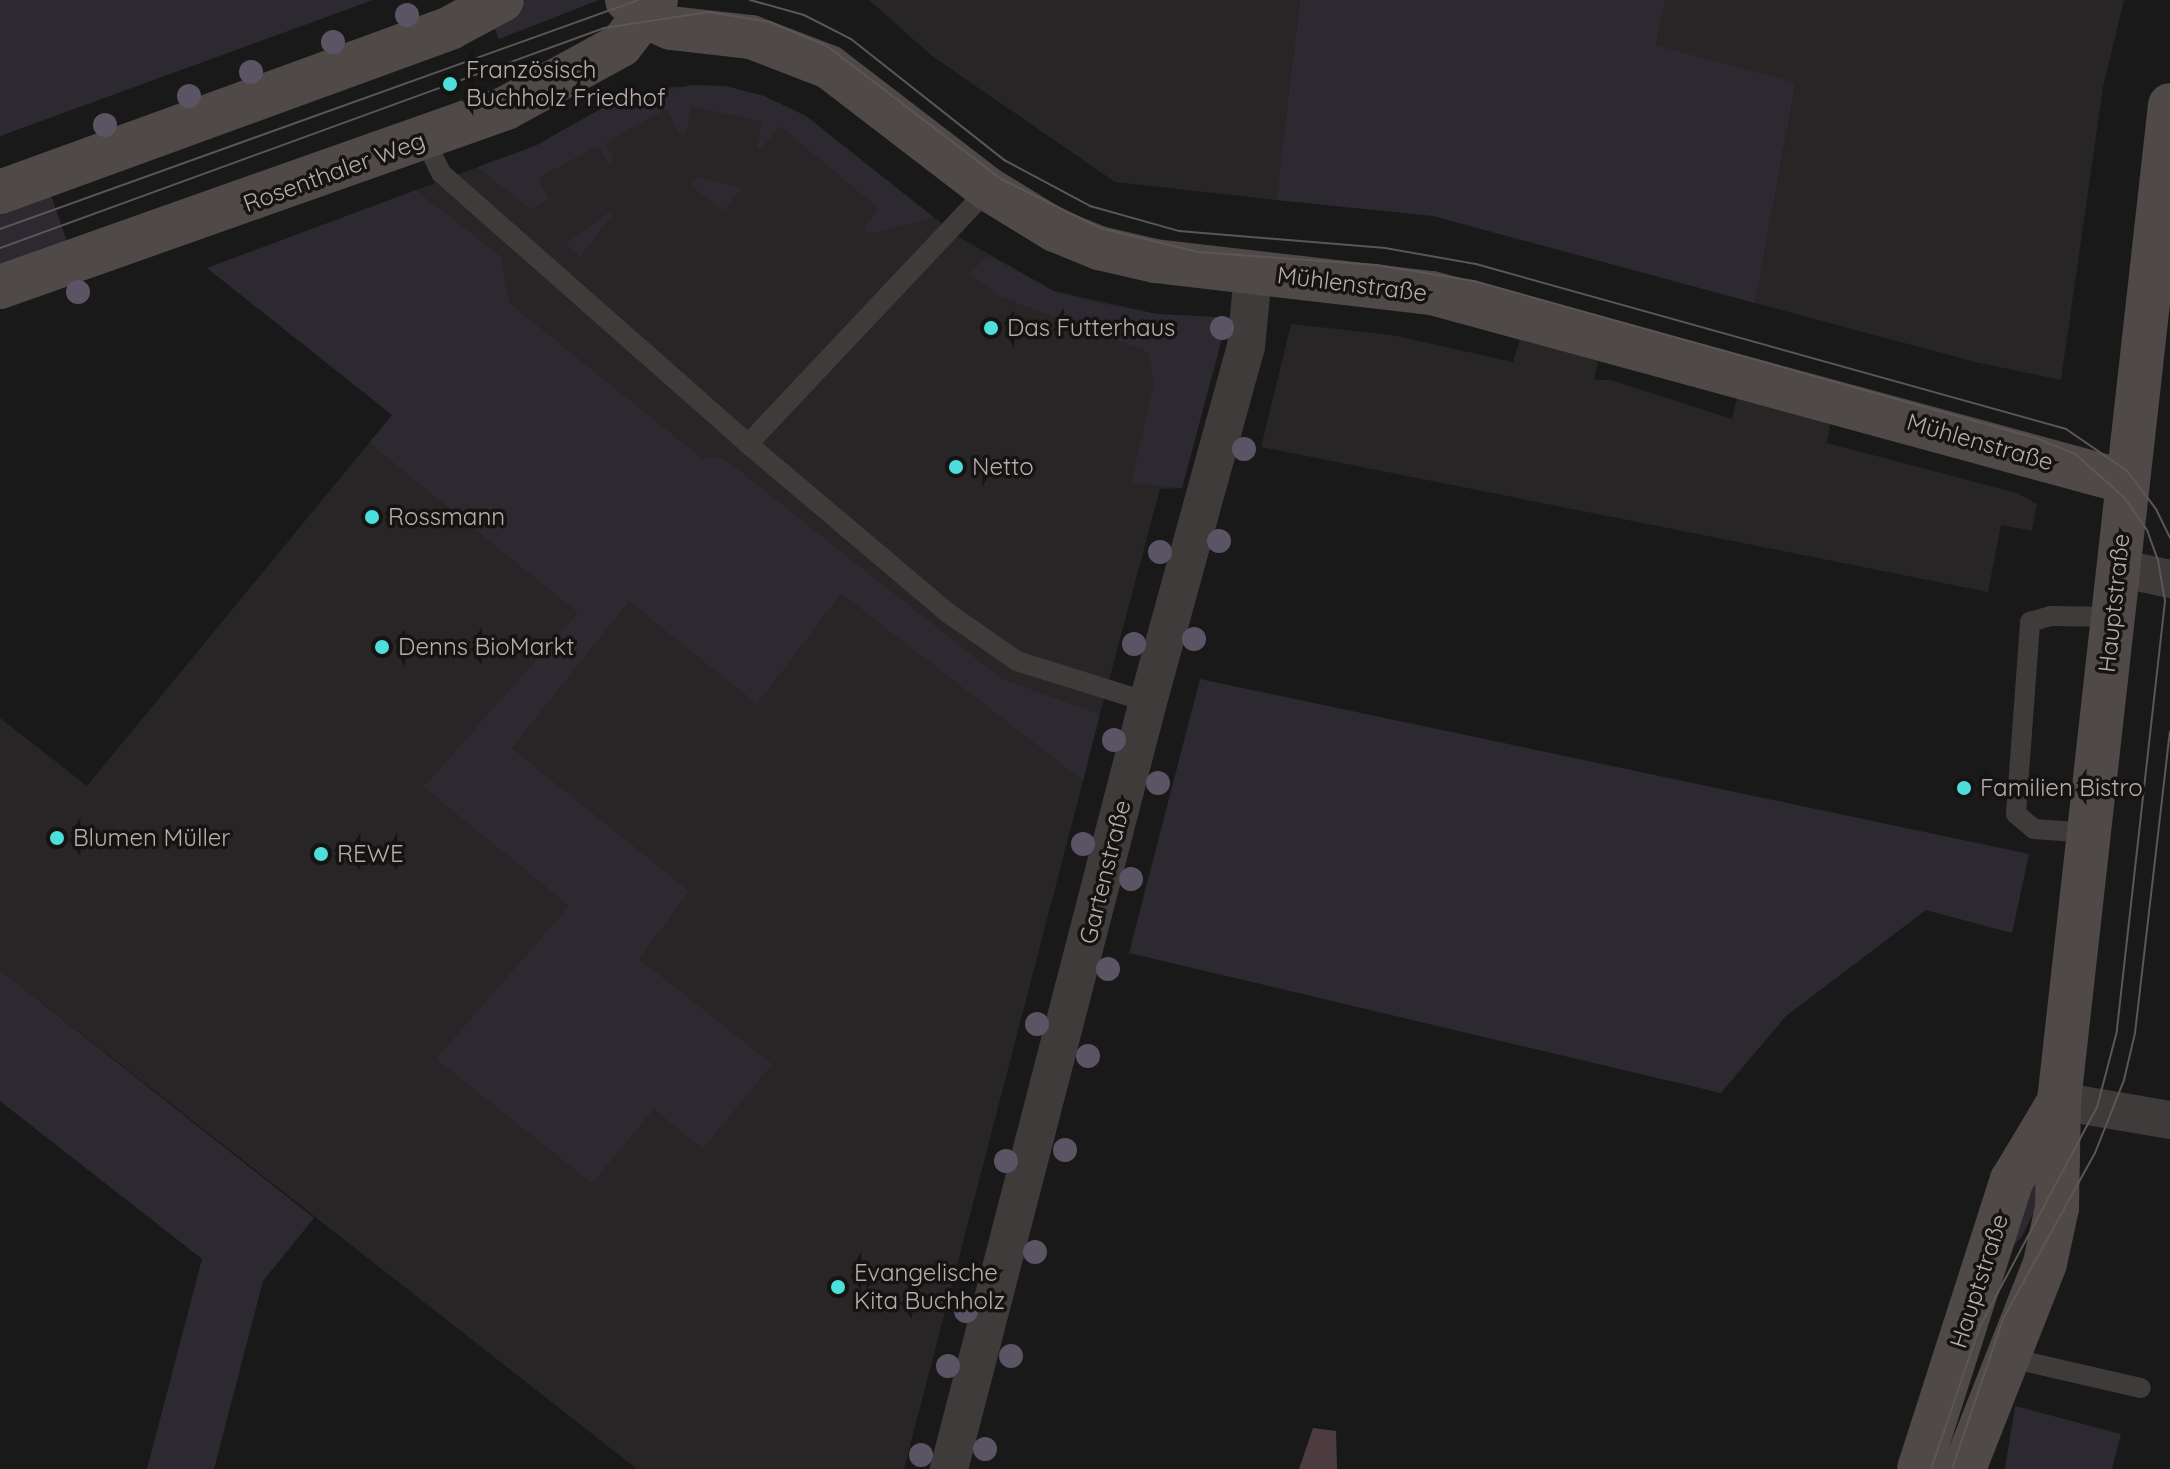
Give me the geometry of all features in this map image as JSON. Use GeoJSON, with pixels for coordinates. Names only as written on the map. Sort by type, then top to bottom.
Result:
{"type":"FeatureCollection","features":[{"type":"Feature","properties":{"kind":"main road"},"geometry":{"type":"LineString","coordinates":[[0,192],[450,28],[502,0]]}},
{"type":"Feature","properties":{"kind":"main road","name":"Rosenthaler Weg"},"geometry":{"type":"LineString","coordinates":[[0,287],[425,140],[506,108],[588,67],[621,45],[643,6]]}},
{"type":"Feature","properties":{"kind":"main road","name":"Mühlenstraße"},"geometry":{"type":"LineString","coordinates":[[643,6],[671,28],[751,37],[829,67],[988,189],[1055,230],[1099,248],[1253,274],[1375,285],[1502,309],[2126,482]]}},
{"type":"Feature","properties":{"kind":"main road","name":"Hauptstraße"},"geometry":{"type":"LineString","coordinates":[[1964,1469],[2045,1263],[2057,1208],[2059,1101],[2170,105]]}},
{"type":"Feature","properties":{"kind":"main road","name":"Hauptstraße"},"geometry":{"type":"LineString","coordinates":[[1919,1469],[2012,1180],[2059,1101]]}},
{"type":"Feature","properties":{"kind":"street","name":"Gartenstraße"},"geometry":{"type":"LineString","coordinates":[[949,1469],[1148,702],[1246,347],[1253,274]]}},
{"type":"Feature","properties":{"kind":"street"},"geometry":{"type":"LineString","coordinates":[[2118,568],[2170,579]]}},
{"type":"Feature","properties":{"kind":"street"},"geometry":{"type":"LineString","coordinates":[[2059,1101],[2170,1120]]}},
{"type":"Feature","properties":{"kind":"lane"},"geometry":{"type":"LineString","coordinates":[[425,140],[441,173],[748,444],[948,613],[1017,661],[1148,702]]}},
{"type":"Feature","properties":{"kind":"lane"},"geometry":{"type":"LineString","coordinates":[[748,444],[988,189]]}},
{"type":"Feature","properties":{"kind":"lane"},"geometry":{"type":"LineString","coordinates":[[2089,833],[2034,829],[2016,814],[2030,622],[2051,616],[2112,617]]}},
{"type":"Feature","properties":{"kind":"lane"},"geometry":{"type":"LineString","coordinates":[[2010,1358],[2141,1388]]}},
{"type":"Feature","properties":{"kind":"shaded area"},"geometry":{"type":"Polygon","coordinates":[[[0,0],[373,0],[0,136],[0,0]]]}},
{"type":"Feature","properties":{"kind":"shaded area"},"geometry":{"type":"Polygon","coordinates":[[[526,0],[599,0],[499,39],[491,20],[526,0]]]}},
{"type":"Feature","properties":{"kind":"shaded area"},"geometry":{"type":"Polygon","coordinates":[[[869,0],[1300,0],[1276,200],[1115,182],[932,56],[869,0]]]}},
{"type":"Feature","properties":{"kind":"shaded area"},"geometry":{"type":"Polygon","coordinates":[[[1300,0],[1665,0],[1656,45],[1796,83],[1755,303],[1433,216],[1276,200],[1300,0]]]}},
{"type":"Feature","properties":{"kind":"shaded area"},"geometry":{"type":"Polygon","coordinates":[[[1665,0],[2124,0],[2103,87],[2061,380],[1975,362],[1755,303],[1796,84],[1656,45],[1665,0]]]}},
{"type":"Feature","properties":{"kind":"shaded area"},"geometry":{"type":"Polygon","coordinates":[[[692,85],[725,86],[764,96],[806,116],[933,217],[870,234],[864,230],[879,209],[780,126],[761,149],[757,147],[762,122],[692,106],[686,133],[679,134],[667,109],[606,142],[614,162],[609,164],[598,146],[538,178],[549,200],[531,209],[477,167],[535,146],[615,101],[692,85]]]}},
{"type":"Feature","properties":{"kind":"shaded area"},"geometry":{"type":"Polygon","coordinates":[[[725,86],[764,96],[806,116],[959,237],[1054,291],[1157,314],[1234,318],[1222,338],[1182,488],[1160,489],[1100,714],[1001,678],[724,458],[702,458],[510,303],[501,256],[416,190],[535,146],[615,101],[670,87],[725,86]]]}},
{"type":"Feature","properties":{"kind":"shaded area"},"geometry":{"type":"Polygon","coordinates":[[[698,177],[742,188],[723,211],[690,185],[698,177]]]}},
{"type":"Feature","properties":{"kind":"shaded area"},"geometry":{"type":"Polygon","coordinates":[[[48,187],[70,250],[0,275],[0,203],[48,187]]]}},
{"type":"Feature","properties":{"kind":"shaded area"},"geometry":{"type":"Polygon","coordinates":[[[416,190],[501,256],[510,303],[702,458],[724,458],[1001,678],[1100,714],[1083,781],[841,594],[757,704],[629,601],[512,748],[690,891],[639,959],[772,1064],[703,1149],[654,1109],[592,1183],[436,1059],[569,906],[423,787],[578,613],[369,443],[392,415],[207,268],[416,190]]]}},
{"type":"Feature","properties":{"kind":"shaded area"},"geometry":{"type":"Polygon","coordinates":[[[609,212],[614,213],[580,257],[565,244],[609,212]]]}},
{"type":"Feature","properties":{"kind":"shaded area"},"geometry":{"type":"Polygon","coordinates":[[[988,255],[1054,291],[1089,301],[1157,314],[1234,318],[1222,338],[1182,488],[1131,483],[1154,383],[1148,352],[1001,297],[969,274],[988,255]]]}},
{"type":"Feature","properties":{"kind":"shaded area"},"geometry":{"type":"Polygon","coordinates":[[[1291,324],[1392,335],[1513,362],[1520,339],[1598,361],[1594,380],[1611,380],[1732,419],[1737,398],[1830,424],[1827,443],[2017,493],[2037,504],[2032,531],[2001,525],[1988,592],[1261,447],[1291,324]]]}},
{"type":"Feature","properties":{"kind":"shaded area"},"geometry":{"type":"Polygon","coordinates":[[[369,443],[579,613],[423,787],[569,906],[655,1109],[703,1148],[639,959],[690,891],[512,748],[629,600],[756,703],[841,594],[1083,781],[904,1469],[637,1469],[0,970],[0,718],[87,786],[369,443]]]}},
{"type":"Feature","properties":{"kind":"shaded area"},"geometry":{"type":"Polygon","coordinates":[[[1200,679],[2029,854],[2012,933],[1926,910],[1786,1016],[1721,1093],[1129,953],[1200,679]]]}},
{"type":"Feature","properties":{"kind":"shaded area"},"geometry":{"type":"Polygon","coordinates":[[[0,970],[314,1218],[263,1281],[214,1469],[147,1469],[202,1259],[0,1101],[0,970]]]}},
{"type":"Feature","properties":{"kind":"shaded area"},"geometry":{"type":"Polygon","coordinates":[[[2025,1176],[2051,1177],[2022,1236],[2010,1250],[2025,1176]]]}},
{"type":"Feature","properties":{"kind":"shaded area"},"geometry":{"type":"Polygon","coordinates":[[[2015,1406],[2121,1434],[2112,1469],[2005,1469],[2015,1406]]]}},
{"type":"Feature","properties":{"kind":"shaded area"},"geometry":{"type":"Polygon","coordinates":[[[1313,1428],[1336,1431],[1337,1469],[1299,1469],[1313,1428]]]}},
{"type":"Feature","properties":{"kind":"tram line"},"geometry":{"type":"LineString","coordinates":[[0,229],[638,0]]}},
{"type":"Feature","properties":{"kind":"tram line"},"geometry":{"type":"LineString","coordinates":[[750,0],[804,15],[851,39],[1004,160],[1090,206],[1179,231],[1385,248],[1476,264],[2066,429],[2127,471],[2156,509],[2170,538]]}},
{"type":"Feature","properties":{"kind":"tram line"},"geometry":{"type":"LineString","coordinates":[[0,248],[604,28],[709,12],[770,22],[827,46],[1001,179],[1100,228],[1198,252],[1377,265],[1474,281],[2036,438],[2075,454],[2124,497],[2147,530],[2158,560],[2165,601],[2117,1031],[2097,1107],[1980,1326],[1931,1469]]}},
{"type":"Feature","properties":{"kind":"tram line"},"geometry":{"type":"LineString","coordinates":[[1952,1469],[2003,1319],[2095,1153],[2124,1080],[2135,1033],[2170,732]]}},
{"type":"Feature","properties":{"kind":"place","name":"Französisch Buchholz Friedhof"},"geometry":{"type":"Point","coordinates":[450,84]}},
{"type":"Feature","properties":{"kind":"place","name":"Das Futterhaus"},"geometry":{"type":"Point","coordinates":[991,328]}},
{"type":"Feature","properties":{"kind":"place","name":"Netto"},"geometry":{"type":"Point","coordinates":[956,467]}},
{"type":"Feature","properties":{"kind":"place","name":"Rossmann"},"geometry":{"type":"Point","coordinates":[372,517]}},
{"type":"Feature","properties":{"kind":"place","name":"Denns BioMarkt"},"geometry":{"type":"Point","coordinates":[382,647]}},
{"type":"Feature","properties":{"kind":"place","name":"Familien Bistro"},"geometry":{"type":"Point","coordinates":[1964,788]}},
{"type":"Feature","properties":{"kind":"place","name":"Blumen Müller"},"geometry":{"type":"Point","coordinates":[57,838]}},
{"type":"Feature","properties":{"kind":"place","name":"REWE"},"geometry":{"type":"Point","coordinates":[321,854]}},
{"type":"Feature","properties":{"kind":"place","name":"Evangelische Kita Buchholz"},"geometry":{"type":"Point","coordinates":[838,1287]}}]}
